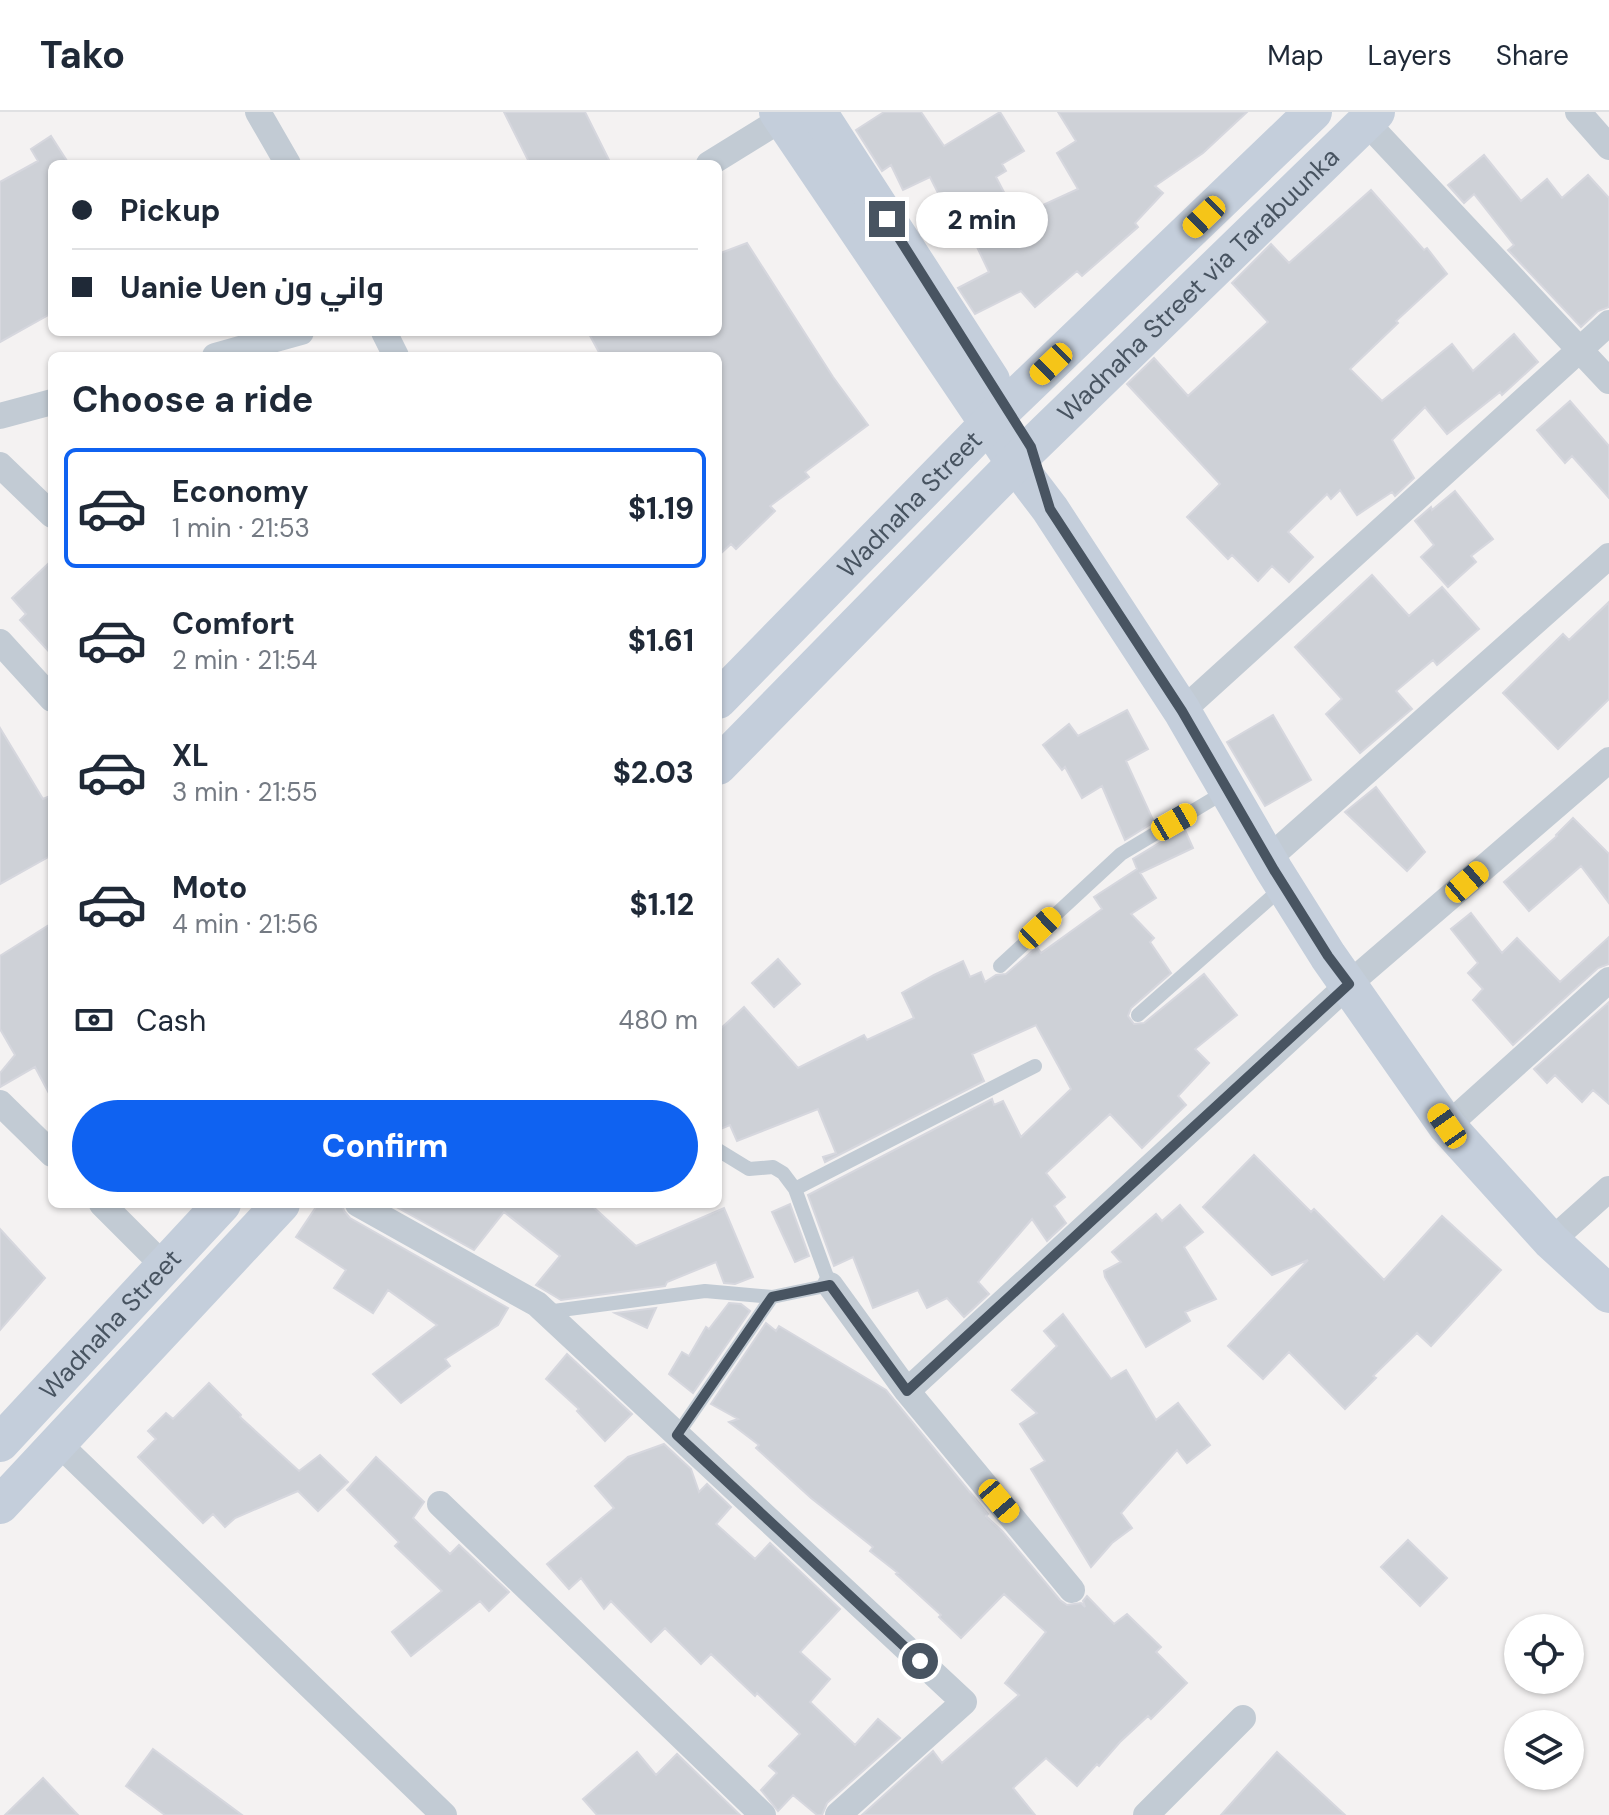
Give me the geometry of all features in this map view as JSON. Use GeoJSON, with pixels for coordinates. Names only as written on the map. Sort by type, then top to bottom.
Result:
{"type":"FeatureCollection","features":[{"type":"Feature","properties":{"kind":"main road","name":"Wadnaha Street"},"geometry":{"type":"LineString","coordinates":[[722,696],[998,415],[1313,112]]}},
{"type":"Feature","properties":{"kind":"main road"},"geometry":{"type":"LineString","coordinates":[[793,114],[998,415],[1023,455],[1050,509],[1182,711],[1328,956],[1447,1126],[1551,1241],[1609,1294]]}},
{"type":"Feature","properties":{"kind":"main road","name":"Wadnaha Street via Tarabuunka"},"geometry":{"type":"LineString","coordinates":[[722,762],[1023,455],[1371,117]]}},
{"type":"Feature","properties":{"kind":"main road","name":"Wadnaha Street"},"geometry":{"type":"LineString","coordinates":[[0,1443],[218,1208]]}},
{"type":"Feature","properties":{"kind":"main road"},"geometry":{"type":"LineString","coordinates":[[0,1505],[277,1208]]}},
{"type":"Feature","properties":{"kind":"street"},"geometry":{"type":"LineString","coordinates":[[258,112],[286,160]]}},
{"type":"Feature","properties":{"kind":"street"},"geometry":{"type":"LineString","coordinates":[[1578,112],[1609,147]]}},
{"type":"Feature","properties":{"kind":"street"},"geometry":{"type":"LineString","coordinates":[[716,160],[793,114]]}},
{"type":"Feature","properties":{"kind":"street"},"geometry":{"type":"LineString","coordinates":[[1371,117],[1609,381]]}},
{"type":"Feature","properties":{"kind":"street"},"geometry":{"type":"LineString","coordinates":[[1182,711],[1609,323]]}},
{"type":"Feature","properties":{"kind":"street"},"geometry":{"type":"LineString","coordinates":[[229,352],[287,336]]}},
{"type":"Feature","properties":{"kind":"street"},"geometry":{"type":"LineString","coordinates":[[0,416],[48,403]]}},
{"type":"Feature","properties":{"kind":"street"},"geometry":{"type":"LineString","coordinates":[[0,465],[48,511]]}},
{"type":"Feature","properties":{"kind":"street"},"geometry":{"type":"LineString","coordinates":[[1276,872],[1609,556]]}},
{"type":"Feature","properties":{"kind":"street"},"geometry":{"type":"LineString","coordinates":[[0,642],[48,695]]}},
{"type":"Feature","properties":{"kind":"street"},"geometry":{"type":"LineString","coordinates":[[907,1391],[1349,984],[1609,760]]}},
{"type":"Feature","properties":{"kind":"street"},"geometry":{"type":"LineString","coordinates":[[1447,1126],[1609,980]]}},
{"type":"Feature","properties":{"kind":"street"},"geometry":{"type":"LineString","coordinates":[[0,1103],[48,1150]]}},
{"type":"Feature","properties":{"kind":"street"},"geometry":{"type":"LineString","coordinates":[[1551,1241],[1609,1189]]}},
{"type":"Feature","properties":{"kind":"street"},"geometry":{"type":"LineString","coordinates":[[106,1208],[163,1265]]}},
{"type":"Feature","properties":{"kind":"street"},"geometry":{"type":"LineString","coordinates":[[365,1208],[537,1304],[964,1702],[838,1815]]}},
{"type":"Feature","properties":{"kind":"street"},"geometry":{"type":"LineString","coordinates":[[830,1285],[907,1391],[1072,1590]]}},
{"type":"Feature","properties":{"kind":"street"},"geometry":{"type":"LineString","coordinates":[[57,1442],[444,1815]]}},
{"type":"Feature","properties":{"kind":"street"},"geometry":{"type":"LineString","coordinates":[[440,1504],[763,1815]]}},
{"type":"Feature","properties":{"kind":"street"},"geometry":{"type":"LineString","coordinates":[[1146,1815],[1243,1718]]}},
{"type":"Feature","properties":{"kind":"lane"},"geometry":{"type":"LineString","coordinates":[[1000,966],[1121,854],[1228,790]]}},
{"type":"Feature","properties":{"kind":"lane"},"geometry":{"type":"LineString","coordinates":[[1138,1015],[1276,872]]}},
{"type":"Feature","properties":{"kind":"lane"},"geometry":{"type":"LineString","coordinates":[[795,1189],[1035,1066]]}},
{"type":"Feature","properties":{"kind":"lane"},"geometry":{"type":"LineString","coordinates":[[546,1312],[705,1291],[772,1297],[830,1285],[795,1189],[783,1173],[773,1167],[749,1169],[722,1152]]}},
{"type":"Feature","properties":{"kind":"lane"},"geometry":{"type":"LineString","coordinates":[[677,1435],[772,1297]]}},
{"type":"Feature","properties":{"kind":"building"},"geometry":{"type":"Polygon","coordinates":[[[504,112],[585,112],[609,160],[528,160],[504,112]]]}},
{"type":"Feature","properties":{"kind":"building"},"geometry":{"type":"Polygon","coordinates":[[[884,112],[921,112],[944,146],[1000,112],[1024,151],[1002,164],[1006,171],[996,177],[1017,217],[1078,189],[1057,153],[1076,141],[1058,112],[1247,112],[1203,153],[1155,186],[1163,193],[1135,223],[1138,227],[1082,276],[1077,271],[1035,307],[1021,291],[975,314],[958,288],[989,272],[977,247],[981,245],[959,200],[945,207],[930,177],[903,190],[891,165],[882,171],[856,130],[884,112]]]}},
{"type":"Feature","properties":{"kind":"building"},"geometry":{"type":"Polygon","coordinates":[[[51,136],[66,160],[48,160],[48,315],[0,342],[0,182],[38,161],[31,149],[51,136]]]}},
{"type":"Feature","properties":{"kind":"building"},"geometry":{"type":"Polygon","coordinates":[[[1484,155],[1521,201],[1547,179],[1562,198],[1588,175],[1609,198],[1609,307],[1598,311],[1581,327],[1508,250],[1514,245],[1474,194],[1464,203],[1448,185],[1484,155]]]}},
{"type":"Feature","properties":{"kind":"building"},"geometry":{"type":"Polygon","coordinates":[[[1371,190],[1424,250],[1427,248],[1447,274],[1350,369],[1382,401],[1452,344],[1473,371],[1514,334],[1538,362],[1502,395],[1500,392],[1447,434],[1425,407],[1392,440],[1414,478],[1395,496],[1392,492],[1357,515],[1340,490],[1331,499],[1327,494],[1288,532],[1313,557],[1289,582],[1272,566],[1258,581],[1232,555],[1228,559],[1187,517],[1220,484],[1127,384],[1154,358],[1188,396],[1268,322],[1232,283],[1271,244],[1289,263],[1371,190]]]}},
{"type":"Feature","properties":{"kind":"building"},"geometry":{"type":"Polygon","coordinates":[[[747,243],[833,377],[868,425],[805,472],[809,477],[770,506],[775,511],[736,549],[731,544],[722,552],[722,352],[599,352],[590,336],[722,336],[722,252],[747,243]]]}},
{"type":"Feature","properties":{"kind":"building"},"geometry":{"type":"Polygon","coordinates":[[[1570,401],[1609,446],[1609,498],[1572,456],[1565,463],[1537,430],[1570,401]]]}},
{"type":"Feature","properties":{"kind":"building"},"geometry":{"type":"Polygon","coordinates":[[[1455,491],[1493,539],[1471,556],[1476,562],[1448,587],[1421,557],[1434,545],[1415,521],[1455,491]]]}},
{"type":"Feature","properties":{"kind":"building"},"geometry":{"type":"Polygon","coordinates":[[[48,564],[48,651],[20,620],[26,614],[12,598],[48,564]]]}},
{"type":"Feature","properties":{"kind":"building"},"geometry":{"type":"Polygon","coordinates":[[[1372,575],[1409,616],[1442,587],[1479,629],[1437,665],[1433,660],[1396,691],[1412,709],[1360,753],[1326,714],[1342,699],[1295,647],[1372,575]]]}},
{"type":"Feature","properties":{"kind":"building"},"geometry":{"type":"Polygon","coordinates":[[[1609,602],[1609,699],[1558,749],[1503,693],[1563,634],[1569,640],[1609,602]]]}},
{"type":"Feature","properties":{"kind":"building"},"geometry":{"type":"Polygon","coordinates":[[[1127,710],[1148,749],[1126,761],[1154,822],[1125,840],[1102,786],[1082,798],[1065,767],[1062,770],[1043,745],[1069,724],[1078,736],[1127,710]]]}},
{"type":"Feature","properties":{"kind":"building"},"geometry":{"type":"Polygon","coordinates":[[[1273,715],[1311,780],[1265,806],[1227,742],[1273,715]]]}},
{"type":"Feature","properties":{"kind":"building"},"geometry":{"type":"Polygon","coordinates":[[[0,728],[43,799],[48,797],[48,857],[0,884],[0,728]]]}},
{"type":"Feature","properties":{"kind":"building"},"geometry":{"type":"Polygon","coordinates":[[[1376,787],[1425,852],[1407,871],[1345,812],[1376,787]]]}},
{"type":"Feature","properties":{"kind":"building"},"geometry":{"type":"Polygon","coordinates":[[[1573,818],[1609,854],[1609,903],[1581,866],[1529,911],[1504,882],[1573,818]]]}},
{"type":"Feature","properties":{"kind":"building"},"geometry":{"type":"Polygon","coordinates":[[[1184,828],[1193,848],[1140,873],[1156,898],[1131,914],[1154,938],[1150,942],[1171,973],[1131,1008],[1128,1016],[1134,1024],[1144,1023],[1204,974],[1237,1015],[1195,1049],[1209,1063],[1178,1096],[1186,1105],[1142,1148],[1110,1114],[1046,1173],[1065,1197],[1054,1206],[1066,1223],[1047,1241],[1032,1219],[978,1282],[989,1294],[964,1317],[947,1298],[927,1308],[918,1290],[873,1308],[853,1257],[834,1266],[808,1195],[992,1099],[994,1105],[1003,1101],[1021,1137],[1071,1089],[1036,1025],[972,1054],[984,1081],[825,1162],[823,1157],[836,1153],[818,1109],[737,1141],[730,1125],[722,1128],[722,1027],[744,1007],[798,1068],[864,1035],[867,1040],[914,1018],[902,993],[934,975],[963,961],[970,977],[981,972],[985,982],[996,975],[1006,974],[1037,947],[1041,953],[1102,909],[1094,897],[1137,869],[1133,859],[1184,828]]]}},
{"type":"Feature","properties":{"kind":"building"},"geometry":{"type":"Polygon","coordinates":[[[1471,913],[1502,953],[1517,938],[1560,982],[1609,937],[1609,964],[1598,968],[1513,1045],[1473,1000],[1483,989],[1468,973],[1478,963],[1451,929],[1471,913]]]}},
{"type":"Feature","properties":{"kind":"building"},"geometry":{"type":"Polygon","coordinates":[[[48,926],[48,1091],[35,1067],[0,1087],[0,1073],[15,1055],[0,1029],[0,956],[48,926]]]}},
{"type":"Feature","properties":{"kind":"building"},"geometry":{"type":"Polygon","coordinates":[[[778,959],[800,984],[774,1007],[752,983],[778,959]]]}},
{"type":"Feature","properties":{"kind":"building"},"geometry":{"type":"Polygon","coordinates":[[[1609,1002],[1609,1104],[1593,1090],[1582,1102],[1555,1075],[1547,1083],[1534,1069],[1609,1002]]]}},
{"type":"Feature","properties":{"kind":"building"},"geometry":{"type":"Polygon","coordinates":[[[1254,1155],[1311,1212],[1314,1209],[1384,1280],[1442,1216],[1501,1270],[1431,1346],[1417,1333],[1345,1409],[1289,1352],[1263,1379],[1228,1346],[1308,1260],[1272,1275],[1203,1207],[1254,1155]]]}},
{"type":"Feature","properties":{"kind":"building"},"geometry":{"type":"Polygon","coordinates":[[[790,1204],[809,1256],[795,1262],[772,1212],[790,1204]]]}},
{"type":"Feature","properties":{"kind":"building"},"geometry":{"type":"Polygon","coordinates":[[[1180,1205],[1203,1232],[1184,1247],[1216,1299],[1185,1312],[1190,1321],[1146,1347],[1104,1271],[1121,1262],[1112,1252],[1156,1214],[1162,1221],[1180,1205]]]}},
{"type":"Feature","properties":{"kind":"building"},"geometry":{"type":"Polygon","coordinates":[[[315,1208],[343,1208],[350,1218],[508,1308],[498,1325],[445,1359],[450,1366],[401,1403],[373,1374],[437,1325],[388,1290],[373,1313],[334,1288],[346,1270],[296,1237],[315,1208]]]}},
{"type":"Feature","properties":{"kind":"building"},"geometry":{"type":"Polygon","coordinates":[[[398,1208],[594,1208],[636,1246],[724,1208],[753,1277],[735,1284],[724,1283],[716,1262],[667,1282],[665,1286],[561,1300],[536,1285],[560,1256],[504,1212],[474,1250],[398,1208]]]}},
{"type":"Feature","properties":{"kind":"building"},"geometry":{"type":"Polygon","coordinates":[[[0,1229],[45,1278],[0,1330],[0,1229]]]}},
{"type":"Feature","properties":{"kind":"building"},"geometry":{"type":"Polygon","coordinates":[[[729,1303],[741,1304],[750,1311],[693,1393],[669,1374],[682,1352],[689,1356],[706,1327],[709,1329],[729,1303]]]}},
{"type":"Feature","properties":{"kind":"building"},"geometry":{"type":"Polygon","coordinates":[[[656,1308],[647,1328],[615,1313],[656,1308]]]}},
{"type":"Feature","properties":{"kind":"building"},"geometry":{"type":"Polygon","coordinates":[[[1063,1314],[1111,1379],[1126,1370],[1156,1420],[1178,1403],[1210,1445],[1187,1463],[1177,1450],[1121,1513],[1132,1528],[1112,1543],[1091,1567],[1031,1469],[1045,1461],[1020,1424],[1037,1413],[1012,1390],[1057,1346],[1044,1331],[1063,1314]]]}},
{"type":"Feature","properties":{"kind":"building"},"geometry":{"type":"Polygon","coordinates":[[[766,1323],[776,1331],[779,1326],[886,1390],[988,1514],[986,1516],[1060,1600],[1067,1605],[1081,1603],[1085,1607],[1083,1601],[1087,1596],[1114,1624],[1127,1614],[1161,1647],[1156,1652],[1187,1683],[1151,1719],[1148,1716],[1120,1742],[1077,1786],[1046,1758],[1013,1788],[1035,1815],[862,1815],[933,1751],[942,1763],[1019,1695],[1005,1683],[1046,1632],[1004,1594],[961,1638],[898,1573],[870,1551],[873,1547],[811,1498],[756,1448],[759,1445],[729,1422],[738,1419],[711,1404],[766,1323]]]}},
{"type":"Feature","properties":{"kind":"building"},"geometry":{"type":"Polygon","coordinates":[[[567,1354],[632,1414],[605,1441],[577,1411],[579,1409],[546,1379],[567,1354]]]}},
{"type":"Feature","properties":{"kind":"building"},"geometry":{"type":"Polygon","coordinates":[[[209,1383],[240,1417],[299,1471],[320,1455],[348,1482],[318,1511],[298,1491],[235,1518],[225,1527],[213,1514],[203,1523],[138,1457],[156,1439],[148,1431],[166,1413],[173,1419],[209,1383]]]}},
{"type":"Feature","properties":{"kind":"building"},"geometry":{"type":"Polygon","coordinates":[[[664,1444],[691,1469],[699,1492],[707,1484],[731,1507],[716,1524],[755,1559],[770,1543],[840,1609],[800,1652],[830,1679],[810,1702],[855,1745],[878,1719],[900,1738],[827,1803],[822,1815],[817,1815],[793,1795],[778,1811],[761,1790],[777,1773],[769,1766],[800,1734],[757,1693],[755,1696],[711,1654],[701,1664],[665,1628],[651,1642],[611,1601],[604,1609],[581,1578],[569,1589],[547,1564],[614,1508],[595,1486],[628,1457],[664,1444]]]}},
{"type":"Feature","properties":{"kind":"building"},"geometry":{"type":"Polygon","coordinates":[[[376,1457],[424,1502],[413,1518],[450,1554],[459,1545],[509,1592],[489,1611],[480,1601],[411,1656],[392,1632],[442,1591],[395,1546],[399,1542],[347,1490],[376,1457]]]}},
{"type":"Feature","properties":{"kind":"building"},"geometry":{"type":"Polygon","coordinates":[[[1408,1540],[1447,1578],[1420,1606],[1381,1567],[1408,1540]]]}},
{"type":"Feature","properties":{"kind":"building"},"geometry":{"type":"Polygon","coordinates":[[[153,1749],[242,1815],[165,1815],[126,1786],[153,1749]]]}},
{"type":"Feature","properties":{"kind":"building"},"geometry":{"type":"Polygon","coordinates":[[[637,1752],[656,1775],[677,1754],[740,1815],[597,1815],[583,1799],[637,1752]]]}},
{"type":"Feature","properties":{"kind":"building"},"geometry":{"type":"Polygon","coordinates":[[[1277,1752],[1345,1815],[1221,1815],[1277,1752]]]}},
{"type":"Feature","properties":{"kind":"building"},"geometry":{"type":"Polygon","coordinates":[[[43,1778],[78,1815],[5,1815],[43,1778]]]}},
{"type":"Feature","properties":{"kind":"route"},"geometry":{"type":"LineString","coordinates":[[887,219],[1008,406],[1031,447],[1050,509],[1182,711],[1274,870],[1349,984],[907,1391],[830,1285],[772,1297],[677,1435],[920,1661]]}}]}
